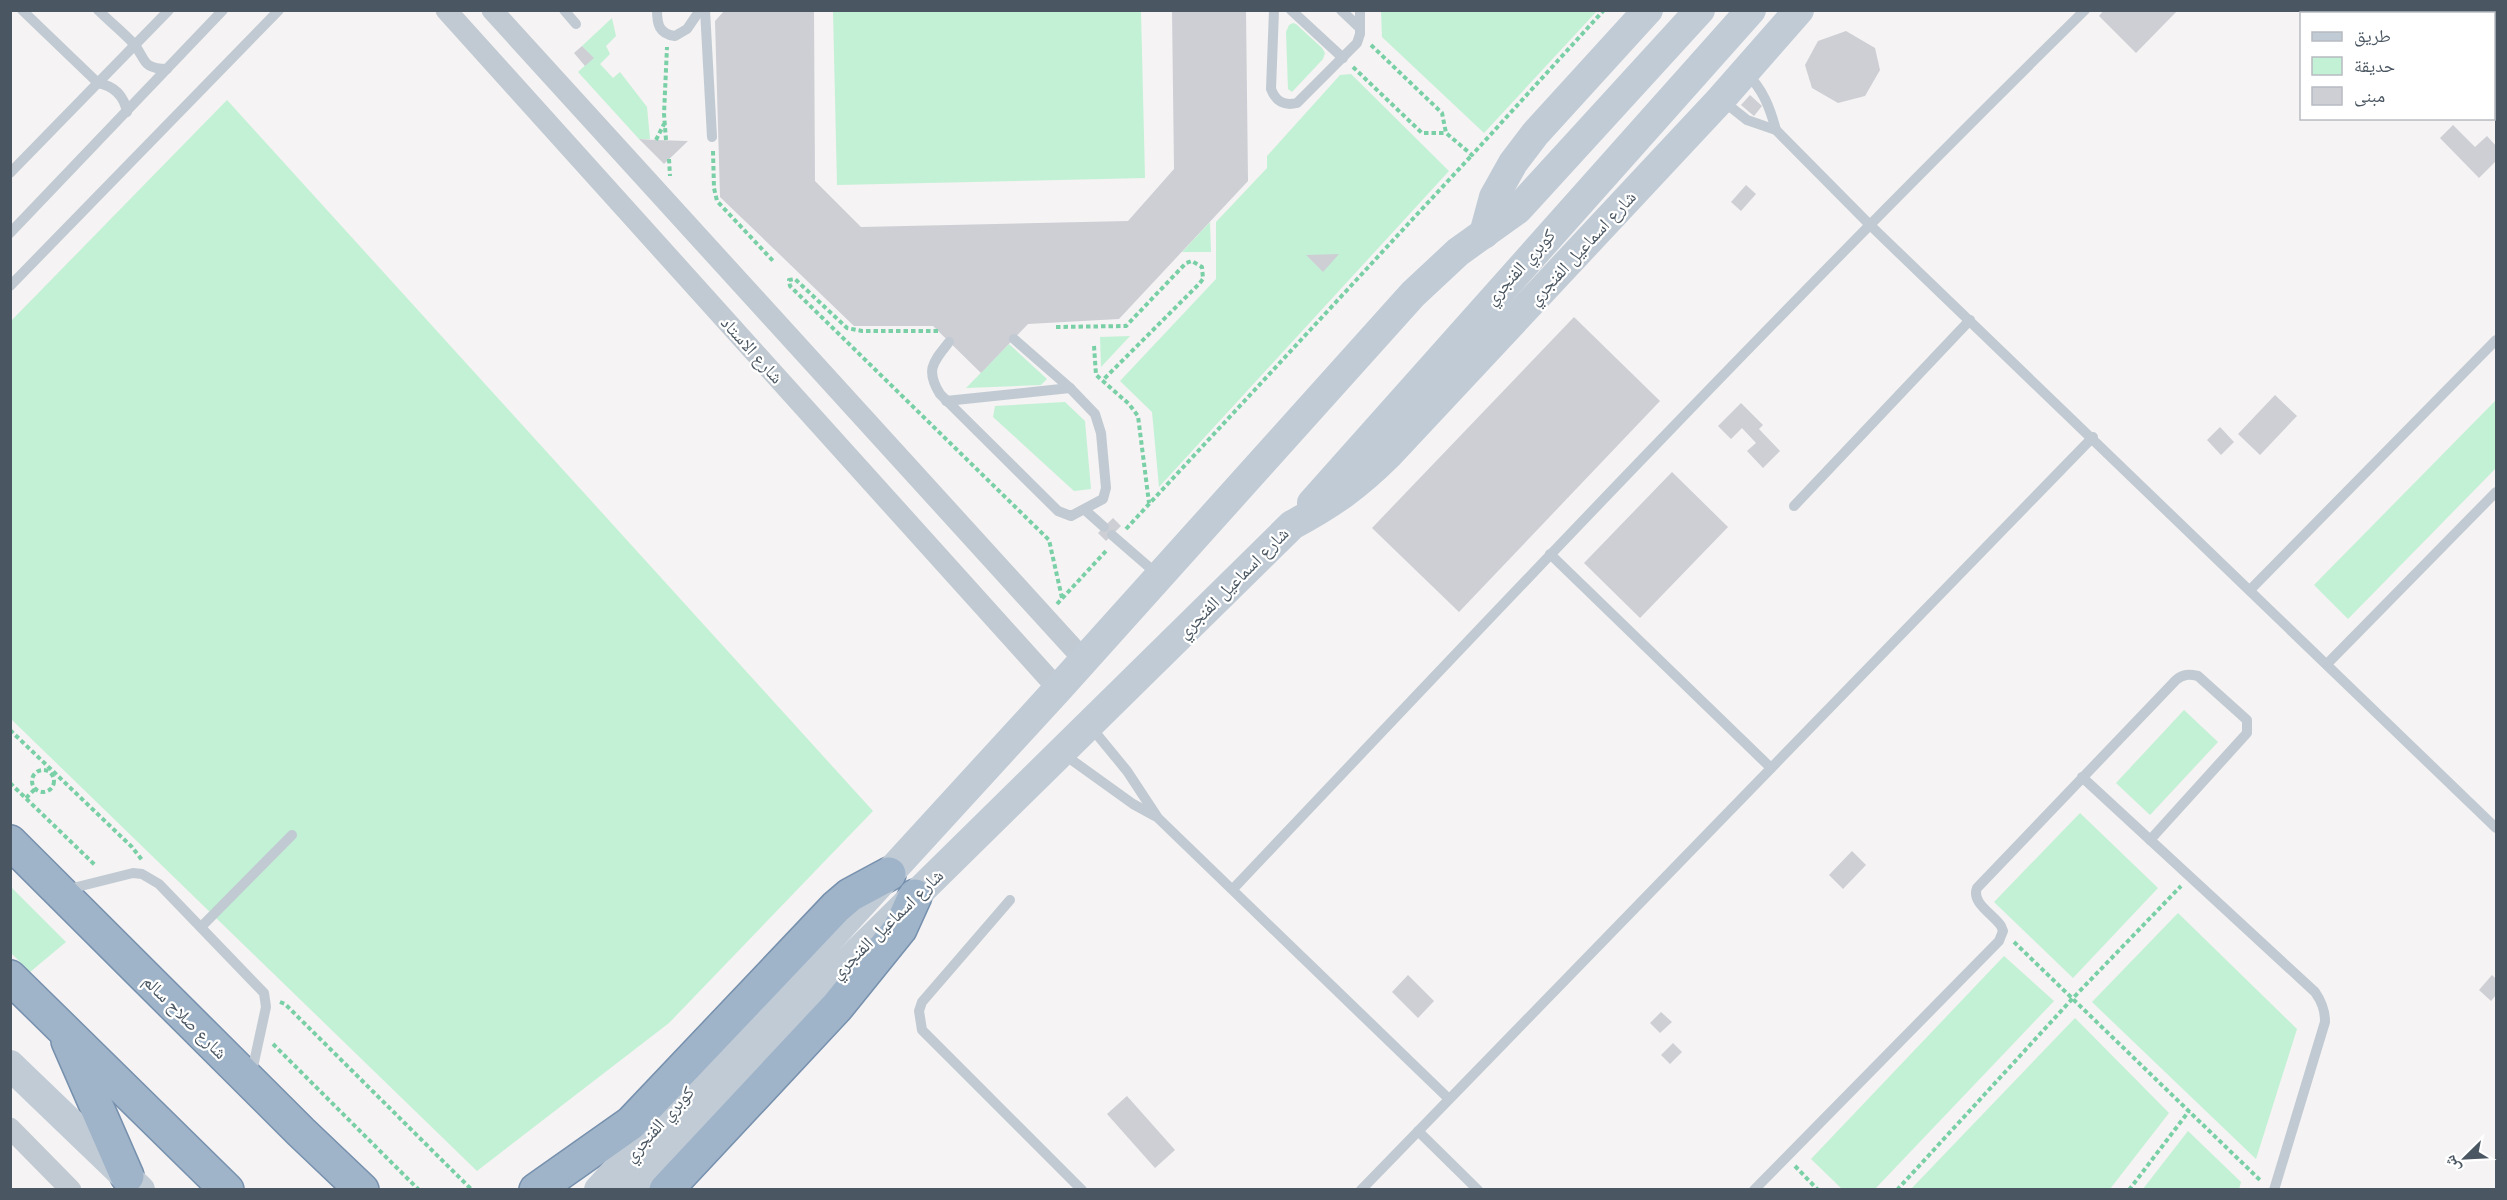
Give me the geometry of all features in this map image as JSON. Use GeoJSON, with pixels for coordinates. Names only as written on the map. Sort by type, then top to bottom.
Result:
{"type":"FeatureCollection","features":[{"type":"Feature","properties":{"kind":"highway","name":"شارع صلاح سالم"},"geometry":{"type":"LineString","coordinates":[[10,842],[250,1082],[363,1190]]}},
{"type":"Feature","properties":{"kind":"highway"},"geometry":{"type":"LineString","coordinates":[[572,1190],[631,1123],[836,908],[850,895],[889,874]]}},
{"type":"Feature","properties":{"kind":"highway"},"geometry":{"type":"LineString","coordinates":[[666,1190],[837,1007],[900,929],[915,896]]}},
{"type":"Feature","properties":{"kind":"highway"},"geometry":{"type":"LineString","coordinates":[[10,977],[227,1190]]}},
{"type":"Feature","properties":{"kind":"highway"},"geometry":{"type":"LineString","coordinates":[[61,1025],[133,1183]]}},
{"type":"Feature","properties":{"kind":"highway"},"geometry":{"type":"LineString","coordinates":[[536,1190],[631,1123]]}},
{"type":"Feature","properties":{"kind":"main road"},"geometry":{"type":"LineString","coordinates":[[1485,234],[1494,197],[1513,163],[1535,134],[1648,10]]}},
{"type":"Feature","properties":{"kind":"main road"},"geometry":{"type":"LineString","coordinates":[[1485,234],[1518,209],[1540,187],[1700,10]]}},
{"type":"Feature","properties":{"kind":"main road","name":"كوبري الفنجري"},"geometry":{"type":"LineString","coordinates":[[1292,525],[1750,10]]}},
{"type":"Feature","properties":{"kind":"main road","name":"شارع اسماعيل الفنجري"},"geometry":{"type":"LineString","coordinates":[[726,1066],[915,896],[1292,525],[1325,507],[1359,484],[1721,99],[1799,10]]}},
{"type":"Feature","properties":{"kind":"main road","name":"شارع اسماعيل الفنجري"},"geometry":{"type":"LineString","coordinates":[[726,1066],[889,874],[1413,294],[1458,252],[1485,234]]}},
{"type":"Feature","properties":{"kind":"main road"},"geometry":{"type":"LineString","coordinates":[[10,1065],[133,1183]]}},
{"type":"Feature","properties":{"kind":"main road","name":"كوبري الفنجري"},"geometry":{"type":"LineString","coordinates":[[599,1190],[726,1066]]}},
{"type":"Feature","properties":{"kind":"main road","name":"كوبري الفنجري"},"geometry":{"type":"LineString","coordinates":[[629,1190],[726,1066]]}},
{"type":"Feature","properties":{"kind":"street","name":"شارع الاستاد"},"geometry":{"type":"LineString","coordinates":[[446,10],[1058,689]]}},
{"type":"Feature","properties":{"kind":"street","name":"شارع الاستاد"},"geometry":{"type":"LineString","coordinates":[[492,10],[1084,660]]}},
{"type":"Feature","properties":{"kind":"street"},"geometry":{"type":"LineString","coordinates":[[10,1128],[71,1190]]}},
{"type":"Feature","properties":{"kind":"lane"},"geometry":{"type":"LineString","coordinates":[[22,10],[98,83],[118,92],[126,105],[127,112]]}},
{"type":"Feature","properties":{"kind":"lane"},"geometry":{"type":"LineString","coordinates":[[10,173],[169,10]]}},
{"type":"Feature","properties":{"kind":"lane"},"geometry":{"type":"LineString","coordinates":[[10,233],[223,10]]}},
{"type":"Feature","properties":{"kind":"lane"},"geometry":{"type":"LineString","coordinates":[[10,286],[279,10]]}},
{"type":"Feature","properties":{"kind":"lane"},"geometry":{"type":"LineString","coordinates":[[564,10],[576,24]]}},
{"type":"Feature","properties":{"kind":"lane"},"geometry":{"type":"LineString","coordinates":[[657,14],[661,30],[675,36],[687,29],[700,10]]}},
{"type":"Feature","properties":{"kind":"lane"},"geometry":{"type":"LineString","coordinates":[[705,10],[712,137]]}},
{"type":"Feature","properties":{"kind":"lane"},"geometry":{"type":"LineString","coordinates":[[1274,10],[1271,89],[1274,97],[1281,103],[1289,105],[1297,103],[1357,43],[1360,10]]}},
{"type":"Feature","properties":{"kind":"lane"},"geometry":{"type":"LineString","coordinates":[[1291,10],[1343,58]]}},
{"type":"Feature","properties":{"kind":"lane"},"geometry":{"type":"LineString","coordinates":[[1341,10],[1360,28]]}},
{"type":"Feature","properties":{"kind":"lane"},"geometry":{"type":"LineString","coordinates":[[1233,889],[1550,554],[2085,10]]}},
{"type":"Feature","properties":{"kind":"lane"},"geometry":{"type":"LineString","coordinates":[[101,12],[135,45],[146,63],[153,67],[167,69]]}},
{"type":"Feature","properties":{"kind":"lane"},"geometry":{"type":"LineString","coordinates":[[1745,72],[1757,83],[1770,108],[1776,130]]}},
{"type":"Feature","properties":{"kind":"lane"},"geometry":{"type":"LineString","coordinates":[[1721,99],[1747,120],[1776,130],[1871,226],[2496,828]]}},
{"type":"Feature","properties":{"kind":"lane"},"geometry":{"type":"LineString","coordinates":[[1794,506],[1970,320]]}},
{"type":"Feature","properties":{"kind":"lane"},"geometry":{"type":"LineString","coordinates":[[949,342],[934,361],[932,369],[935,386],[946,401],[1058,511],[1071,516],[1100,502],[1105,493],[1101,433],[1095,414],[1070,388],[1014,339]]}},
{"type":"Feature","properties":{"kind":"lane"},"geometry":{"type":"LineString","coordinates":[[2250,590],[2496,339]]}},
{"type":"Feature","properties":{"kind":"lane"},"geometry":{"type":"LineString","coordinates":[[946,401],[1070,388]]}},
{"type":"Feature","properties":{"kind":"lane"},"geometry":{"type":"LineString","coordinates":[[1361,1190],[2092,437]]}},
{"type":"Feature","properties":{"kind":"lane"},"geometry":{"type":"LineString","coordinates":[[2327,664],[2496,492]]}},
{"type":"Feature","properties":{"kind":"lane"},"geometry":{"type":"LineString","coordinates":[[1085,510],[1104,527]]}},
{"type":"Feature","properties":{"kind":"lane"},"geometry":{"type":"LineString","coordinates":[[1115,537],[1158,575]]}},
{"type":"Feature","properties":{"kind":"lane"},"geometry":{"type":"LineString","coordinates":[[1550,554],[1771,768]]}},
{"type":"Feature","properties":{"kind":"lane"},"geometry":{"type":"LineString","coordinates":[[1754,1190],[1999,941],[2003,931],[1998,922],[1977,901],[1975,892],[1977,888],[2182,675],[2198,676],[2247,720],[2247,734],[2150,840]]}},
{"type":"Feature","properties":{"kind":"lane"},"geometry":{"type":"LineString","coordinates":[[1089,726],[1126,771],[1158,818],[1449,1099]]}},
{"type":"Feature","properties":{"kind":"lane"},"geometry":{"type":"LineString","coordinates":[[1062,753],[1133,804],[1158,818]]}},
{"type":"Feature","properties":{"kind":"lane"},"geometry":{"type":"LineString","coordinates":[[2082,777],[2315,992],[2325,1012],[2325,1022],[2274,1190]]}},
{"type":"Feature","properties":{"kind":"lane"},"geometry":{"type":"LineString","coordinates":[[201,927],[292,835]]}},
{"type":"Feature","properties":{"kind":"lane"},"geometry":{"type":"LineString","coordinates":[[61,891],[133,873],[152,879],[261,987],[266,1000],[250,1082]]}},
{"type":"Feature","properties":{"kind":"lane"},"geometry":{"type":"LineString","coordinates":[[1010,900],[922,1002],[919,1021],[922,1030],[1082,1190]]}},
{"type":"Feature","properties":{"kind":"lane"},"geometry":{"type":"LineString","coordinates":[[1418,1131],[1479,1190]]}},
{"type":"Feature","properties":{"kind":"path"},"geometry":{"type":"LineString","coordinates":[[1044,617],[1115,537],[1149,504],[1604,10]]}},
{"type":"Feature","properties":{"kind":"path"},"geometry":{"type":"LineString","coordinates":[[1374,49],[1442,113],[1446,132],[1472,155]]}},
{"type":"Feature","properties":{"kind":"path"},"geometry":{"type":"LineString","coordinates":[[666,140],[667,52]]}},
{"type":"Feature","properties":{"kind":"path"},"geometry":{"type":"LineString","coordinates":[[1355,69],[1422,133],[1446,132]]}},
{"type":"Feature","properties":{"kind":"path"},"geometry":{"type":"LineString","coordinates":[[656,140],[665,123]]}},
{"type":"Feature","properties":{"kind":"path"},"geometry":{"type":"LineString","coordinates":[[712,137],[714,188],[717,201],[774,262]]}},
{"type":"Feature","properties":{"kind":"path"},"geometry":{"type":"LineString","coordinates":[[1056,327],[1126,326],[1186,263],[1192,261],[1202,267],[1203,279],[1199,284],[1103,380]]}},
{"type":"Feature","properties":{"kind":"path"},"geometry":{"type":"LineString","coordinates":[[939,331],[862,331],[848,328],[795,279],[789,280],[790,286],[1049,540],[1062,598]]}},
{"type":"Feature","properties":{"kind":"path"},"geometry":{"type":"LineString","coordinates":[[1094,346],[1095,370],[1135,410],[1138,416],[1149,504]]}},
{"type":"Feature","properties":{"kind":"path"},"geometry":{"type":"LineString","coordinates":[[10,730],[132,848],[152,879]]}},
{"type":"Feature","properties":{"kind":"path"},"geometry":{"type":"LineString","coordinates":[[40,770],[52,772],[54,778],[51,789],[39,792],[35,789],[32,777],[35,772],[40,770]]}},
{"type":"Feature","properties":{"kind":"path"},"geometry":{"type":"LineString","coordinates":[[10,783],[109,879]]}},
{"type":"Feature","properties":{"kind":"path"},"geometry":{"type":"LineString","coordinates":[[26,798],[35,789]]}},
{"type":"Feature","properties":{"kind":"path"},"geometry":{"type":"LineString","coordinates":[[1897,1190],[2073,998],[2190,877]]}},
{"type":"Feature","properties":{"kind":"path"},"geometry":{"type":"LineString","coordinates":[[2003,931],[2262,1182]]}},
{"type":"Feature","properties":{"kind":"path"},"geometry":{"type":"LineString","coordinates":[[266,1000],[285,1004],[472,1190]]}},
{"type":"Feature","properties":{"kind":"path"},"geometry":{"type":"LineString","coordinates":[[261,1032],[419,1190]]}},
{"type":"Feature","properties":{"kind":"path"},"geometry":{"type":"LineString","coordinates":[[2129,1190],[2189,1110]]}},
{"type":"Feature","properties":{"kind":"path"},"geometry":{"type":"LineString","coordinates":[[1785,1157],[1818,1190]]}},
{"type":"Feature","properties":{"kind":"green space"},"geometry":{"type":"Polygon","coordinates":[[[1381,10],[1597,11],[1484,133],[1382,37],[1381,10]]]}},
{"type":"Feature","properties":{"kind":"green space"},"geometry":{"type":"Polygon","coordinates":[[[833,11],[1141,11],[1145,178],[837,185],[833,11]]]}},
{"type":"Feature","properties":{"kind":"green space"},"geometry":{"type":"Polygon","coordinates":[[[612,18],[616,36],[606,46],[610,54],[600,64],[613,78],[620,72],[647,107],[650,139],[639,139],[578,72],[593,58],[582,46],[612,18]]]}},
{"type":"Feature","properties":{"kind":"green space"},"geometry":{"type":"Polygon","coordinates":[[[1293,23],[1325,53],[1323,59],[1292,92],[1288,89],[1286,32],[1289,25],[1293,23]]]}},
{"type":"Feature","properties":{"kind":"green space"},"geometry":{"type":"Polygon","coordinates":[[[1351,74],[1449,171],[1159,487],[1152,412],[1120,381],[1216,279],[1216,222],[1267,168],[1267,156],[1340,75],[1351,74]]]}},
{"type":"Feature","properties":{"kind":"green space"},"geometry":{"type":"Polygon","coordinates":[[[227,100],[873,811],[669,1023],[477,1171],[11,719],[10,322],[227,100]]]}},
{"type":"Feature","properties":{"kind":"green space"},"geometry":{"type":"Polygon","coordinates":[[[1210,222],[1211,252],[1182,252],[1210,222]]]}},
{"type":"Feature","properties":{"kind":"green space"},"geometry":{"type":"Polygon","coordinates":[[[1130,336],[1101,367],[1100,337],[1130,336]]]}},
{"type":"Feature","properties":{"kind":"green space"},"geometry":{"type":"Polygon","coordinates":[[[1009,344],[1047,379],[1041,385],[966,388],[1009,344]]]}},
{"type":"Feature","properties":{"kind":"green space"},"geometry":{"type":"Polygon","coordinates":[[[2496,400],[2496,468],[2348,619],[2314,585],[2496,400]]]}},
{"type":"Feature","properties":{"kind":"green space"},"geometry":{"type":"Polygon","coordinates":[[[1065,402],[1085,421],[1091,489],[1074,491],[993,417],[995,406],[1065,402]]]}},
{"type":"Feature","properties":{"kind":"green space"},"geometry":{"type":"Polygon","coordinates":[[[2184,710],[2218,742],[2150,815],[2116,783],[2184,710]]]}},
{"type":"Feature","properties":{"kind":"green space"},"geometry":{"type":"Polygon","coordinates":[[[2080,813],[2158,888],[2073,978],[1994,902],[2080,813]]]}},
{"type":"Feature","properties":{"kind":"green space"},"geometry":{"type":"Polygon","coordinates":[[[11,887],[66,942],[30,972],[11,953],[11,887]]]}},
{"type":"Feature","properties":{"kind":"green space"},"geometry":{"type":"Polygon","coordinates":[[[2178,913],[2297,1029],[2256,1159],[2092,1002],[2178,913]]]}},
{"type":"Feature","properties":{"kind":"green space"},"geometry":{"type":"Polygon","coordinates":[[[2004,956],[2054,1001],[1875,1189],[1842,1189],[1811,1159],[2004,956]]]}},
{"type":"Feature","properties":{"kind":"green space"},"geometry":{"type":"Polygon","coordinates":[[[2075,1018],[2169,1113],[2110,1189],[1911,1189],[2075,1018]]]}},
{"type":"Feature","properties":{"kind":"green space"},"geometry":{"type":"Polygon","coordinates":[[[2188,1131],[2241,1182],[2239,1189],[2143,1189],[2188,1131]]]}},
{"type":"Feature","properties":{"kind":"building"},"geometry":{"type":"Polygon","coordinates":[[[725,10],[814,10],[815,181],[861,227],[1128,221],[1174,169],[1172,10],[1246,10],[1248,181],[1119,319],[1028,324],[981,373],[933,326],[854,326],[720,197],[715,21],[725,10]]]}},
{"type":"Feature","properties":{"kind":"building"},"geometry":{"type":"Polygon","coordinates":[[[2104,10],[2178,10],[2136,53],[2099,16],[2104,10]]]}},
{"type":"Feature","properties":{"kind":"building"},"geometry":{"type":"Polygon","coordinates":[[[1846,31],[1875,48],[1880,70],[1865,96],[1838,103],[1812,88],[1805,65],[1818,41],[1846,31]]]}},
{"type":"Feature","properties":{"kind":"building"},"geometry":{"type":"Polygon","coordinates":[[[582,46],[594,58],[585,66],[574,53],[582,46]]]}},
{"type":"Feature","properties":{"kind":"building"},"geometry":{"type":"Polygon","coordinates":[[[1750,95],[1762,106],[1754,116],[1741,105],[1750,95]]]}},
{"type":"Feature","properties":{"kind":"building"},"geometry":{"type":"Polygon","coordinates":[[[2453,125],[2475,147],[2487,136],[2496,146],[2496,161],[2479,178],[2440,138],[2453,125]]]}},
{"type":"Feature","properties":{"kind":"building"},"geometry":{"type":"Polygon","coordinates":[[[639,139],[656,140],[688,141],[664,164],[639,139]]]}},
{"type":"Feature","properties":{"kind":"building"},"geometry":{"type":"Polygon","coordinates":[[[1746,185],[1756,194],[1741,211],[1731,202],[1746,185]]]}},
{"type":"Feature","properties":{"kind":"building"},"geometry":{"type":"Polygon","coordinates":[[[1339,254],[1323,272],[1306,255],[1339,254]]]}},
{"type":"Feature","properties":{"kind":"building"},"geometry":{"type":"Polygon","coordinates":[[[1574,317],[1660,401],[1459,612],[1372,528],[1574,317]]]}},
{"type":"Feature","properties":{"kind":"building"},"geometry":{"type":"Polygon","coordinates":[[[2275,395],[2297,416],[2260,455],[2238,434],[2275,395]]]}},
{"type":"Feature","properties":{"kind":"building"},"geometry":{"type":"Polygon","coordinates":[[[1741,403],[1763,425],[1759,429],[1780,451],[1763,468],[1747,451],[1756,443],[1742,428],[1731,439],[1718,426],[1741,403]]]}},
{"type":"Feature","properties":{"kind":"building"},"geometry":{"type":"Polygon","coordinates":[[[2220,427],[2234,442],[2221,455],[2207,440],[2220,427]]]}},
{"type":"Feature","properties":{"kind":"building"},"geometry":{"type":"Polygon","coordinates":[[[1672,472],[1728,527],[1640,618],[1584,563],[1672,472]]]}},
{"type":"Feature","properties":{"kind":"building"},"geometry":{"type":"Polygon","coordinates":[[[1113,518],[1121,526],[1106,541],[1098,533],[1113,518]]]}},
{"type":"Feature","properties":{"kind":"building"},"geometry":{"type":"Polygon","coordinates":[[[1852,851],[1866,865],[1843,889],[1829,875],[1852,851]]]}},
{"type":"Feature","properties":{"kind":"building"},"geometry":{"type":"Polygon","coordinates":[[[1408,975],[1434,1001],[1418,1018],[1392,992],[1408,975]]]}},
{"type":"Feature","properties":{"kind":"building"},"geometry":{"type":"Polygon","coordinates":[[[2492,975],[2496,979],[2496,995],[2491,1001],[2479,990],[2492,975]]]}},
{"type":"Feature","properties":{"kind":"building"},"geometry":{"type":"Polygon","coordinates":[[[1661,1012],[1672,1022],[1660,1033],[1650,1023],[1661,1012]]]}},
{"type":"Feature","properties":{"kind":"building"},"geometry":{"type":"Polygon","coordinates":[[[1673,1043],[1682,1052],[1670,1064],[1661,1055],[1673,1043]]]}},
{"type":"Feature","properties":{"kind":"building"},"geometry":{"type":"Polygon","coordinates":[[[1127,1096],[1175,1150],[1155,1168],[1107,1114],[1127,1096]]]}}]}
